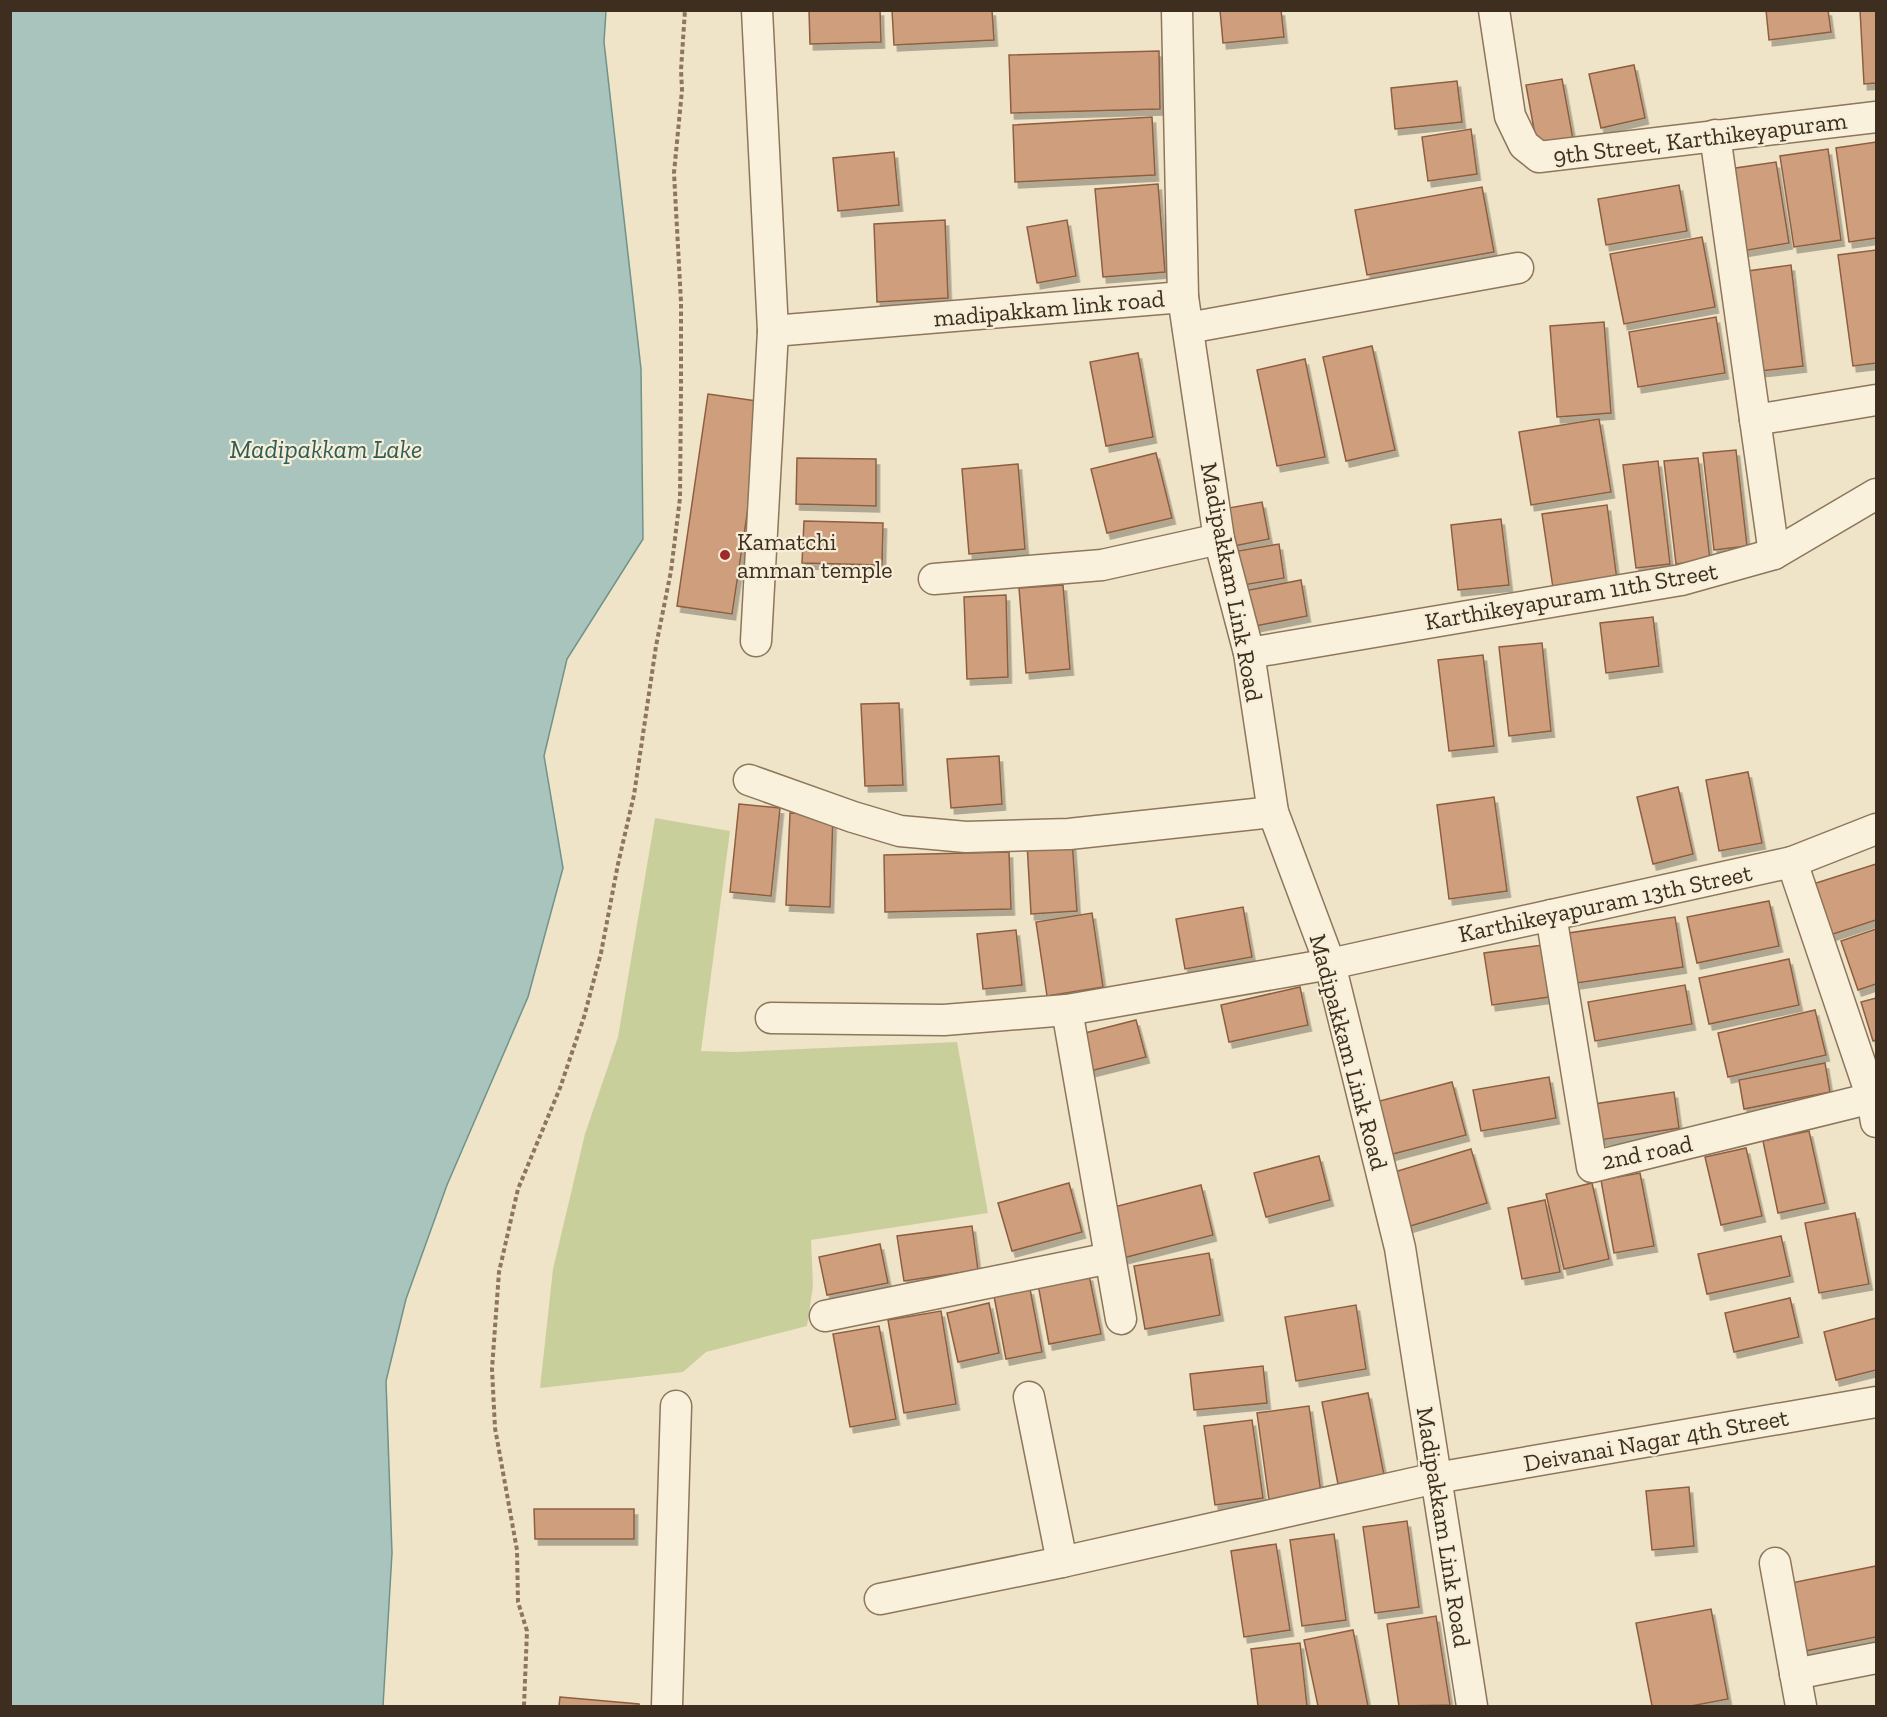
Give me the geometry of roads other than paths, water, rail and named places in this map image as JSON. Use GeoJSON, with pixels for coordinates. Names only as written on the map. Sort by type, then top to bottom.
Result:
{"type":"FeatureCollection","features":[{"type":"Feature","properties":{"kind":"street"},"geometry":{"type":"LineString","coordinates":[[756,641],[773,331],[757,10]]}},
{"type":"Feature","properties":{"kind":"street","name":"madipakkam link road"},"geometry":{"type":"LineString","coordinates":[[773,331],[1183,297],[1177,10]]}},
{"type":"Feature","properties":{"kind":"street","name":"9th Street, Karthikeyapuram"},"geometry":{"type":"LineString","coordinates":[[1494,10],[1510,116],[1524,145],[1539,157],[1876,117]]}},
{"type":"Feature","properties":{"kind":"street"},"geometry":{"type":"LineString","coordinates":[[1715,135],[1774,554]]}},
{"type":"Feature","properties":{"kind":"street"},"geometry":{"type":"LineString","coordinates":[[1188,328],[1518,268]]}},
{"type":"Feature","properties":{"kind":"street","name":"Madipakkam Link Road"},"geometry":{"type":"LineString","coordinates":[[1183,297],[1219,539],[1250,653],[1273,812],[1330,964],[1400,1248],[1472,1707]]}},
{"type":"Feature","properties":{"kind":"street"},"geometry":{"type":"LineString","coordinates":[[1755,420],[1876,400]]}},
{"type":"Feature","properties":{"kind":"street","name":"Karthikeyapuram 11th Street"},"geometry":{"type":"LineString","coordinates":[[1250,653],[1681,580],[1774,554],[1876,494]]}},
{"type":"Feature","properties":{"kind":"street"},"geometry":{"type":"LineString","coordinates":[[934,579],[1102,565],[1219,539]]}},
{"type":"Feature","properties":{"kind":"street"},"geometry":{"type":"LineString","coordinates":[[749,780],[900,831],[966,837],[1069,834],[1273,812]]}},
{"type":"Feature","properties":{"kind":"street","name":"Karthikeyapuram 13th Street"},"geometry":{"type":"LineString","coordinates":[[771,1018],[944,1020],[1067,1010],[1330,964],[1792,862],[1876,829]]}},
{"type":"Feature","properties":{"kind":"street"},"geometry":{"type":"LineString","coordinates":[[1792,862],[1875,1106]]}},
{"type":"Feature","properties":{"kind":"street","name":"2nd road"},"geometry":{"type":"LineString","coordinates":[[1551,915],[1592,1167],[1875,1106]]}},
{"type":"Feature","properties":{"kind":"street"},"geometry":{"type":"LineString","coordinates":[[1067,1010],[1121,1319]]}},
{"type":"Feature","properties":{"kind":"street"},"geometry":{"type":"LineString","coordinates":[[825,1316],[1110,1258]]}},
{"type":"Feature","properties":{"kind":"street"},"geometry":{"type":"LineString","coordinates":[[1029,1397],[1062,1562]]}},
{"type":"Feature","properties":{"kind":"street","name":"Deivanai Nagar 4th Street"},"geometry":{"type":"LineString","coordinates":[[880,1599],[1062,1562],[1436,1478],[1876,1402]]}},
{"type":"Feature","properties":{"kind":"street"},"geometry":{"type":"LineString","coordinates":[[667,1707],[676,1406]]}},
{"type":"Feature","properties":{"kind":"street"},"geometry":{"type":"LineString","coordinates":[[1775,1563],[1801,1707]]}},
{"type":"Feature","properties":{"kind":"street"},"geometry":{"type":"LineString","coordinates":[[1795,1674],[1876,1658]]}},
{"type":"Feature","properties":{"kind":"water","name":"Madipakkam Lake"},"geometry":{"type":"Polygon","coordinates":[[[11,10],[606,11],[604,42],[641,369],[643,539],[567,659],[544,756],[563,868],[528,997],[447,1185],[406,1299],[386,1381],[392,1553],[383,1706],[11,1706],[11,10]]]}},
{"type":"Feature","properties":{"kind":"place","name":"Kamatchi amman temple"},"geometry":{"type":"Point","coordinates":[725,555]}}]}
